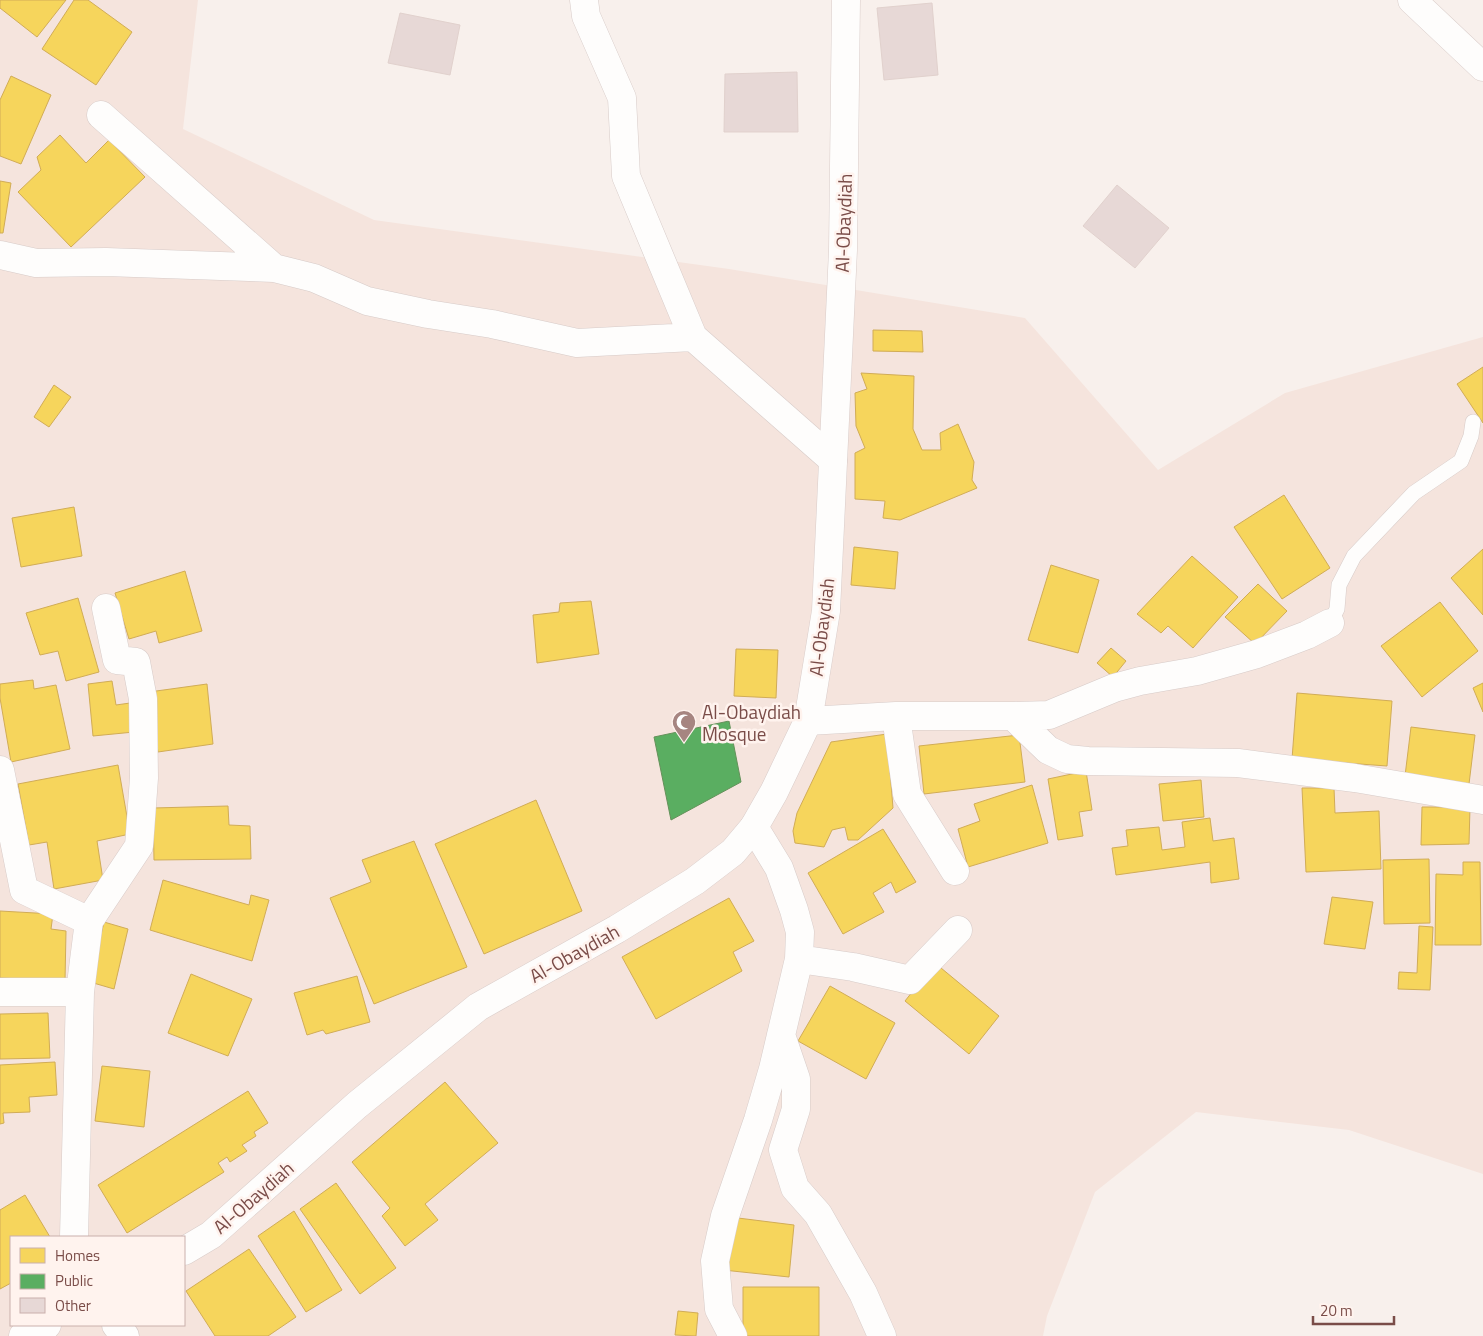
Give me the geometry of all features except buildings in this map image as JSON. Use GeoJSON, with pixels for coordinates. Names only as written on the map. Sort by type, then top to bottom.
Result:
{"type":"FeatureCollection","features":[{"type":"Feature","properties":{"kind":"street"},"geometry":{"type":"LineString","coordinates":[[584,0],[586,16],[622,98],[626,176],[693,337],[833,460]]}},
{"type":"Feature","properties":{"kind":"street","name":"Al-Obaydiah"},"geometry":{"type":"LineString","coordinates":[[185,1250],[211,1236],[357,1105],[478,1008],[617,930],[695,882],[733,852],[754,827],[774,792],[808,721],[826,611],[843,250],[846,0]]}},
{"type":"Feature","properties":{"kind":"street"},"geometry":{"type":"LineString","coordinates":[[1412,0],[1483,67]]}},
{"type":"Feature","properties":{"kind":"street"},"geometry":{"type":"LineString","coordinates":[[101,115],[274,268]]}},
{"type":"Feature","properties":{"kind":"street"},"geometry":{"type":"LineString","coordinates":[[0,255],[36,263],[106,262],[274,268],[314,278],[367,301],[428,314],[492,324],[577,343],[693,337]]}},
{"type":"Feature","properties":{"kind":"street"},"geometry":{"type":"LineString","coordinates":[[74,1236],[80,992],[89,921],[139,846],[144,778],[143,699],[136,662],[117,660],[106,608]]}},
{"type":"Feature","properties":{"kind":"street"},"geometry":{"type":"LineString","coordinates":[[808,721],[896,716],[1049,715],[1114,688],[1140,681],[1197,671],[1248,657],[1308,635],[1330,623]]}},
{"type":"Feature","properties":{"kind":"street"},"geometry":{"type":"LineString","coordinates":[[896,716],[907,794],[955,871]]}},
{"type":"Feature","properties":{"kind":"street"},"geometry":{"type":"LineString","coordinates":[[1013,716],[1048,750],[1067,759],[1088,762],[1238,763],[1355,778],[1483,800]]}},
{"type":"Feature","properties":{"kind":"street"},"geometry":{"type":"LineString","coordinates":[[0,770],[24,890],[89,921]]}},
{"type":"Feature","properties":{"kind":"street"},"geometry":{"type":"LineString","coordinates":[[734,1336],[719,1309],[716,1261],[725,1216],[758,1120],[800,959],[800,932],[794,910],[778,868],[754,827]]}},
{"type":"Feature","properties":{"kind":"street"},"geometry":{"type":"LineString","coordinates":[[800,959],[853,967],[910,980],[958,930]]}},
{"type":"Feature","properties":{"kind":"street"},"geometry":{"type":"LineString","coordinates":[[0,992],[80,992]]}},
{"type":"Feature","properties":{"kind":"street"},"geometry":{"type":"LineString","coordinates":[[781,1035],[796,1079],[796,1109],[783,1150],[794,1188],[818,1214],[863,1293],[882,1336]]}},
{"type":"Feature","properties":{"kind":"street"},"geometry":{"type":"LineString","coordinates":[[23,1336],[45,1326]]}},
{"type":"Feature","properties":{"kind":"street"},"geometry":{"type":"LineString","coordinates":[[117,1326],[125,1336]]}},
{"type":"Feature","properties":{"kind":"lane"},"geometry":{"type":"LineString","coordinates":[[1330,623],[1337,609],[1339,586],[1354,556],[1414,493],[1461,461],[1471,436],[1473,422]]}},
{"type":"Feature","properties":{"kind":"shaded area"},"geometry":{"type":"Polygon","coordinates":[[[0,0],[198,0],[183,129],[374,220],[729,269],[1025,318],[1158,470],[1285,393],[1483,337],[1483,1174],[1349,1130],[1196,1112],[1095,1192],[1047,1316],[1043,1336],[0,1336],[0,0]]]}},
{"type":"Feature","properties":{"kind":"place","name":"Al-Obaydiah Mosque"},"geometry":{"type":"Point","coordinates":[684,743]}}]}
